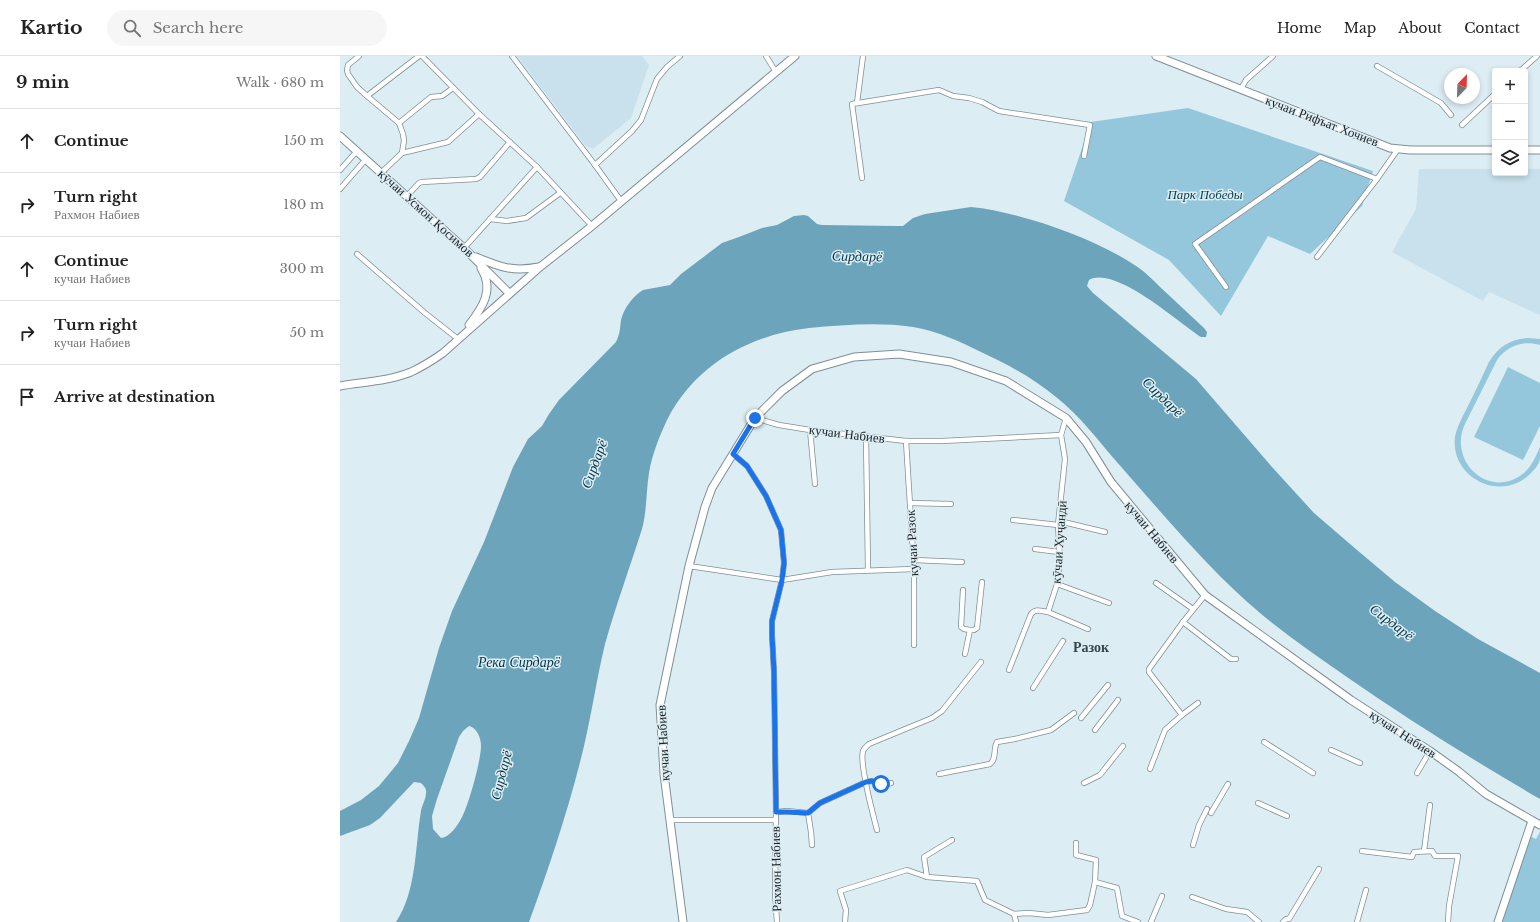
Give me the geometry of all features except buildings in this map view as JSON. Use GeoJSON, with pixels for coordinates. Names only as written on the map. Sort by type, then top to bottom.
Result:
{"type":"FeatureCollection","features":[{"type":"Feature","properties":{"kind":"main road"},"geometry":{"type":"LineString","coordinates":[[340,386],[364,379],[389,378],[410,372],[443,353],[509,293],[592,226],[795,56]]}},
{"type":"Feature","properties":{"kind":"main road","name":"кучаи Рифъат Хочиев"},"geometry":{"type":"LineString","coordinates":[[1156,56],[1390,148],[1492,150]]}},
{"type":"Feature","properties":{"kind":"main road","name":"кӯчаи Усмон Қосимов"},"geometry":{"type":"LineString","coordinates":[[340,136],[472,255],[509,293]]}},
{"type":"Feature","properties":{"kind":"main road"},"geometry":{"type":"LineString","coordinates":[[1528,150],[1540,150]]}},
{"type":"Feature","properties":{"kind":"main road"},"geometry":{"type":"LineString","coordinates":[[472,255],[511,270],[540,267]]}},
{"type":"Feature","properties":{"kind":"main road"},"geometry":{"type":"LineString","coordinates":[[458,339],[480,311],[487,291],[485,275],[472,255]]}},
{"type":"Feature","properties":{"kind":"main road","name":"кучаи Набиев"},"geometry":{"type":"LineString","coordinates":[[682,922],[664,774],[660,705],[689,566],[705,507],[712,488],[755,418],[782,392],[812,369],[854,357],[899,354],[951,362],[1006,381],[1066,418],[1086,442],[1111,482],[1205,595],[1345,696],[1430,751],[1486,794],[1540,825]]}},
{"type":"Feature","properties":{"kind":"main road"},"geometry":{"type":"LineString","coordinates":[[1498,922],[1532,821]]}},
{"type":"Feature","properties":{"kind":"street"},"geometry":{"type":"LineString","coordinates":[[347,70],[348,66],[360,56]]}},
{"type":"Feature","properties":{"kind":"street"},"geometry":{"type":"LineString","coordinates":[[367,96],[419,56]]}},
{"type":"Feature","properties":{"kind":"street"},"geometry":{"type":"LineString","coordinates":[[422,56],[479,114],[537,167],[592,226]]}},
{"type":"Feature","properties":{"kind":"street"},"geometry":{"type":"LineString","coordinates":[[512,56],[621,201]]}},
{"type":"Feature","properties":{"kind":"street"},"geometry":{"type":"LineString","coordinates":[[595,165],[642,120],[657,79],[667,67],[680,56]]}},
{"type":"Feature","properties":{"kind":"street"},"geometry":{"type":"LineString","coordinates":[[766,56],[776,72]]}},
{"type":"Feature","properties":{"kind":"street"},"geometry":{"type":"LineString","coordinates":[[857,103],[863,56]]}},
{"type":"Feature","properties":{"kind":"street"},"geometry":{"type":"LineString","coordinates":[[1241,90],[1246,80],[1273,56]]}},
{"type":"Feature","properties":{"kind":"street"},"geometry":{"type":"LineString","coordinates":[[1523,68],[1537,56]]}},
{"type":"Feature","properties":{"kind":"street"},"geometry":{"type":"LineString","coordinates":[[1377,66],[1440,104],[1451,115]]}},
{"type":"Feature","properties":{"kind":"street"},"geometry":{"type":"LineString","coordinates":[[340,70],[347,70]]}},
{"type":"Feature","properties":{"kind":"street"},"geometry":{"type":"LineString","coordinates":[[347,70],[357,86],[399,123],[404,141],[402,153]]}},
{"type":"Feature","properties":{"kind":"street"},"geometry":{"type":"LineString","coordinates":[[399,123],[431,97],[442,96],[453,88]]}},
{"type":"Feature","properties":{"kind":"street"},"geometry":{"type":"LineString","coordinates":[[862,178],[852,104],[939,90],[953,96],[969,98],[982,102],[999,111],[1090,125],[1084,156]]}},
{"type":"Feature","properties":{"kind":"street"},"geometry":{"type":"LineString","coordinates":[[1462,125],[1492,97]]}},
{"type":"Feature","properties":{"kind":"street"},"geometry":{"type":"LineString","coordinates":[[381,173],[402,153],[448,142],[479,114]]}},
{"type":"Feature","properties":{"kind":"street"},"geometry":{"type":"LineString","coordinates":[[407,196],[419,183],[422,182],[472,179],[480,177],[510,142]]}},
{"type":"Feature","properties":{"kind":"street"},"geometry":{"type":"LineString","coordinates":[[1317,257],[1398,149]]}},
{"type":"Feature","properties":{"kind":"street"},"geometry":{"type":"LineString","coordinates":[[340,170],[357,151]]}},
{"type":"Feature","properties":{"kind":"street"},"geometry":{"type":"LineString","coordinates":[[1226,287],[1195,244],[1320,157],[1377,179]]}},
{"type":"Feature","properties":{"kind":"street"},"geometry":{"type":"LineString","coordinates":[[340,189],[366,160]]}},
{"type":"Feature","properties":{"kind":"street"},"geometry":{"type":"LineString","coordinates":[[464,248],[537,167]]}},
{"type":"Feature","properties":{"kind":"street"},"geometry":{"type":"LineString","coordinates":[[490,219],[512,220],[526,218],[560,192]]}},
{"type":"Feature","properties":{"kind":"street"},"geometry":{"type":"LineString","coordinates":[[357,254],[420,309],[458,339]]}},
{"type":"Feature","properties":{"kind":"street","name":"кучаи Набиев"},"geometry":{"type":"LineString","coordinates":[[755,418],[779,425],[810,430],[906,441],[942,441],[1060,435]]}},
{"type":"Feature","properties":{"kind":"street"},"geometry":{"type":"LineString","coordinates":[[1060,435],[1066,418]]}},
{"type":"Feature","properties":{"kind":"street"},"geometry":{"type":"LineString","coordinates":[[810,430],[815,484]]}},
{"type":"Feature","properties":{"kind":"street","name":"кӯчаи Хуҷандӣ"},"geometry":{"type":"LineString","coordinates":[[1048,612],[1057,584],[1059,523],[1065,459],[1060,435]]}},
{"type":"Feature","properties":{"kind":"street"},"geometry":{"type":"LineString","coordinates":[[866,436],[868,570]]}},
{"type":"Feature","properties":{"kind":"street","name":"кучаи Разок"},"geometry":{"type":"LineString","coordinates":[[906,441],[914,560],[914,645]]}},
{"type":"Feature","properties":{"kind":"street"},"geometry":{"type":"LineString","coordinates":[[733,454],[747,466],[766,496],[781,530],[784,563],[782,580]]}},
{"type":"Feature","properties":{"kind":"street"},"geometry":{"type":"LineString","coordinates":[[910,503],[951,504]]}},
{"type":"Feature","properties":{"kind":"street"},"geometry":{"type":"LineString","coordinates":[[1013,520],[1059,523],[1105,532]]}},
{"type":"Feature","properties":{"kind":"street"},"geometry":{"type":"LineString","coordinates":[[1035,550],[1059,552]]}},
{"type":"Feature","properties":{"kind":"street"},"geometry":{"type":"LineString","coordinates":[[914,560],[962,562]]}},
{"type":"Feature","properties":{"kind":"street"},"geometry":{"type":"LineString","coordinates":[[689,566],[782,580],[832,572],[914,569]]}},
{"type":"Feature","properties":{"kind":"street","name":"Рахмон Набиев"},"geometry":{"type":"LineString","coordinates":[[777,922],[775,893],[776,812],[772,621],[782,580]]}},
{"type":"Feature","properties":{"kind":"street"},"geometry":{"type":"LineString","coordinates":[[963,590],[961,626],[964,629],[974,630],[977,628],[982,582]]}},
{"type":"Feature","properties":{"kind":"street"},"geometry":{"type":"LineString","coordinates":[[1156,583],[1193,609]]}},
{"type":"Feature","properties":{"kind":"street"},"geometry":{"type":"LineString","coordinates":[[1057,584],[1109,603]]}},
{"type":"Feature","properties":{"kind":"street"},"geometry":{"type":"LineString","coordinates":[[1182,715],[1148,669],[1205,595]]}},
{"type":"Feature","properties":{"kind":"street"},"geometry":{"type":"LineString","coordinates":[[1009,670],[1031,614],[1034,611],[1038,610],[1048,612],[1088,630]]}},
{"type":"Feature","properties":{"kind":"street"},"geometry":{"type":"LineString","coordinates":[[1183,622],[1231,659],[1236,659]]}},
{"type":"Feature","properties":{"kind":"street"},"geometry":{"type":"LineString","coordinates":[[965,654],[970,630]]}},
{"type":"Feature","properties":{"kind":"street"},"geometry":{"type":"LineString","coordinates":[[1033,688],[1063,641]]}},
{"type":"Feature","properties":{"kind":"street"},"geometry":{"type":"LineString","coordinates":[[877,830],[866,782],[862,757],[864,751],[869,744],[932,718],[942,711],[981,662]]}},
{"type":"Feature","properties":{"kind":"street"},"geometry":{"type":"LineString","coordinates":[[1081,718],[1108,686]]}},
{"type":"Feature","properties":{"kind":"street"},"geometry":{"type":"LineString","coordinates":[[1095,730],[1118,700]]}},
{"type":"Feature","properties":{"kind":"street"},"geometry":{"type":"LineString","coordinates":[[1150,769],[1165,730],[1198,703]]}},
{"type":"Feature","properties":{"kind":"street"},"geometry":{"type":"LineString","coordinates":[[939,774],[990,764],[994,760],[995,744],[997,742],[1051,730],[1074,713]]}},
{"type":"Feature","properties":{"kind":"street"},"geometry":{"type":"LineString","coordinates":[[1264,742],[1313,773]]}},
{"type":"Feature","properties":{"kind":"street"},"geometry":{"type":"LineString","coordinates":[[1084,783],[1100,775],[1123,746]]}},
{"type":"Feature","properties":{"kind":"street"},"geometry":{"type":"LineString","coordinates":[[1331,750],[1360,763]]}},
{"type":"Feature","properties":{"kind":"street"},"geometry":{"type":"LineString","coordinates":[[1418,773],[1430,751]]}},
{"type":"Feature","properties":{"kind":"street"},"geometry":{"type":"LineString","coordinates":[[776,812],[808,813],[820,803],[866,782],[872,781],[881,784],[891,783]]}},
{"type":"Feature","properties":{"kind":"street"},"geometry":{"type":"LineString","coordinates":[[1211,813],[1228,784]]}},
{"type":"Feature","properties":{"kind":"street"},"geometry":{"type":"LineString","coordinates":[[1258,803],[1288,816]]}},
{"type":"Feature","properties":{"kind":"street"},"geometry":{"type":"LineString","coordinates":[[1424,851],[1430,805]]}},
{"type":"Feature","properties":{"kind":"street"},"geometry":{"type":"LineString","coordinates":[[1193,845],[1199,824],[1207,809]]}},
{"type":"Feature","properties":{"kind":"street"},"geometry":{"type":"LineString","coordinates":[[808,813],[812,845]]}},
{"type":"Feature","properties":{"kind":"street"},"geometry":{"type":"LineString","coordinates":[[670,820],[776,820]]}},
{"type":"Feature","properties":{"kind":"street"},"geometry":{"type":"LineString","coordinates":[[927,877],[924,857],[952,840]]}},
{"type":"Feature","properties":{"kind":"street"},"geometry":{"type":"LineString","coordinates":[[845,922],[846,910],[840,891],[907,870],[927,877],[977,881],[985,900],[1014,914],[1029,913],[1048,915],[1087,910],[1090,905],[1095,882],[1096,860],[1076,855],[1076,843]]}},
{"type":"Feature","properties":{"kind":"street"},"geometry":{"type":"LineString","coordinates":[[1362,852],[1412,857],[1414,852],[1432,851],[1435,856],[1458,856],[1448,906],[1448,922]]}},
{"type":"Feature","properties":{"kind":"street"},"geometry":{"type":"LineString","coordinates":[[1283,922],[1286,919],[1289,919],[1319,869]]}},
{"type":"Feature","properties":{"kind":"street"},"geometry":{"type":"LineString","coordinates":[[1095,882],[1117,888],[1122,916],[1138,922]]}},
{"type":"Feature","properties":{"kind":"street"},"geometry":{"type":"LineString","coordinates":[[1357,922],[1366,890]]}},
{"type":"Feature","properties":{"kind":"street"},"geometry":{"type":"LineString","coordinates":[[1151,922],[1162,896]]}},
{"type":"Feature","properties":{"kind":"street"},"geometry":{"type":"LineString","coordinates":[[1192,897],[1226,909],[1247,912],[1259,922]]}},
{"type":"Feature","properties":{"kind":"street"},"geometry":{"type":"LineString","coordinates":[[1014,914],[1016,922]]}},
{"type":"Feature","properties":{"kind":"shaded area"},"geometry":{"type":"Polygon","coordinates":[[[517,56],[642,56],[649,65],[631,118],[593,149],[585,145],[517,56]]]}},
{"type":"Feature","properties":{"kind":"shaded area"},"geometry":{"type":"Polygon","coordinates":[[[1419,169],[1492,169],[1492,176],[1528,176],[1528,169],[1540,169],[1540,315],[1489,292],[1483,301],[1392,252],[1416,209],[1419,169]]]}},
{"type":"Feature","properties":{"kind":"green space","name":"Парк Победы"},"geometry":{"type":"Polygon","coordinates":[[[1188,108],[1373,171],[1362,206],[1310,254],[1268,236],[1221,316],[1169,260],[1064,201],[1091,122],[1188,108]]]}},
{"type":"Feature","properties":{"kind":"green space"},"geometry":{"type":"Polygon","coordinates":[[[1528,338],[1540,339],[1540,345],[1528,343],[1516,345],[1501,355],[1497,360],[1464,426],[1461,440],[1462,453],[1468,465],[1476,474],[1487,480],[1499,482],[1511,480],[1524,473],[1532,464],[1540,447],[1540,459],[1530,474],[1518,482],[1505,486],[1492,486],[1480,482],[1469,474],[1461,464],[1456,452],[1455,437],[1460,421],[1489,362],[1496,352],[1510,342],[1528,338]]]}},
{"type":"Feature","properties":{"kind":"green space"},"geometry":{"type":"Polygon","coordinates":[[[1508,367],[1540,383],[1540,426],[1523,460],[1474,437],[1508,367]]]}},
{"type":"Feature","properties":{"kind":"green space"},"geometry":{"type":"Polygon","coordinates":[[[1540,832],[1540,922],[1502,922],[1530,836],[1536,839],[1540,832]]]}},
{"type":"Feature","properties":{"kind":"water","name":"Река Сирдарё"},"geometry":{"type":"Polygon","coordinates":[[[971,207],[991,210],[1035,221],[1081,237],[1122,257],[1139,268],[1204,328],[1207,332],[1206,337],[1201,337],[1163,309],[1130,288],[1114,281],[1100,278],[1089,280],[1087,286],[1093,293],[1196,379],[1314,513],[1395,582],[1435,611],[1478,639],[1540,673],[1540,799],[1416,723],[1290,637],[1260,613],[1240,596],[1203,559],[1088,428],[1064,404],[1047,390],[1020,372],[948,337],[913,327],[874,324],[809,328],[765,338],[726,356],[708,369],[693,383],[667,420],[652,460],[642,529],[605,644],[587,733],[566,813],[529,922],[396,922],[403,910],[412,882],[421,811],[426,789],[421,783],[414,782],[380,818],[370,825],[340,836],[340,811],[361,800],[379,786],[398,763],[419,718],[439,648],[452,611],[484,542],[513,467],[528,439],[542,426],[559,400],[616,342],[622,316],[629,303],[643,290],[670,285],[681,274],[722,243],[762,228],[777,225],[794,216],[808,216],[817,224],[822,225],[903,226],[913,218],[925,214],[971,207]],[[469,726],[459,737],[432,816],[433,829],[441,838],[451,833],[456,827],[465,811],[474,782],[481,746],[478,734],[472,727],[469,726]]]}},
{"type":"Feature","properties":{"kind":"district","name":"Разок"},"geometry":{"type":"Point","coordinates":[1091,647]}},
{"type":"Feature","properties":{"kind":"route"},"geometry":{"type":"LineString","coordinates":[[755,418],[733,454],[747,466],[766,496],[781,530],[784,563],[782,580],[772,621],[776,812],[808,813],[820,803],[866,782],[872,781],[881,784]]}},
{"type":"Feature","properties":{"kind":"water label","name":"Сирдарё"},"geometry":{"type":"Point","coordinates":[857,256]}},
{"type":"Feature","properties":{"kind":"water label","name":"Сирдарё"},"geometry":{"type":"Point","coordinates":[1163,397]}},
{"type":"Feature","properties":{"kind":"water label","name":"Сирдарё"},"geometry":{"type":"Point","coordinates":[594,464]}},
{"type":"Feature","properties":{"kind":"water label","name":"Сирдарё"},"geometry":{"type":"Point","coordinates":[1392,622]}},
{"type":"Feature","properties":{"kind":"water label","name":"Сирдарё"},"geometry":{"type":"Point","coordinates":[501,775]}}]}
